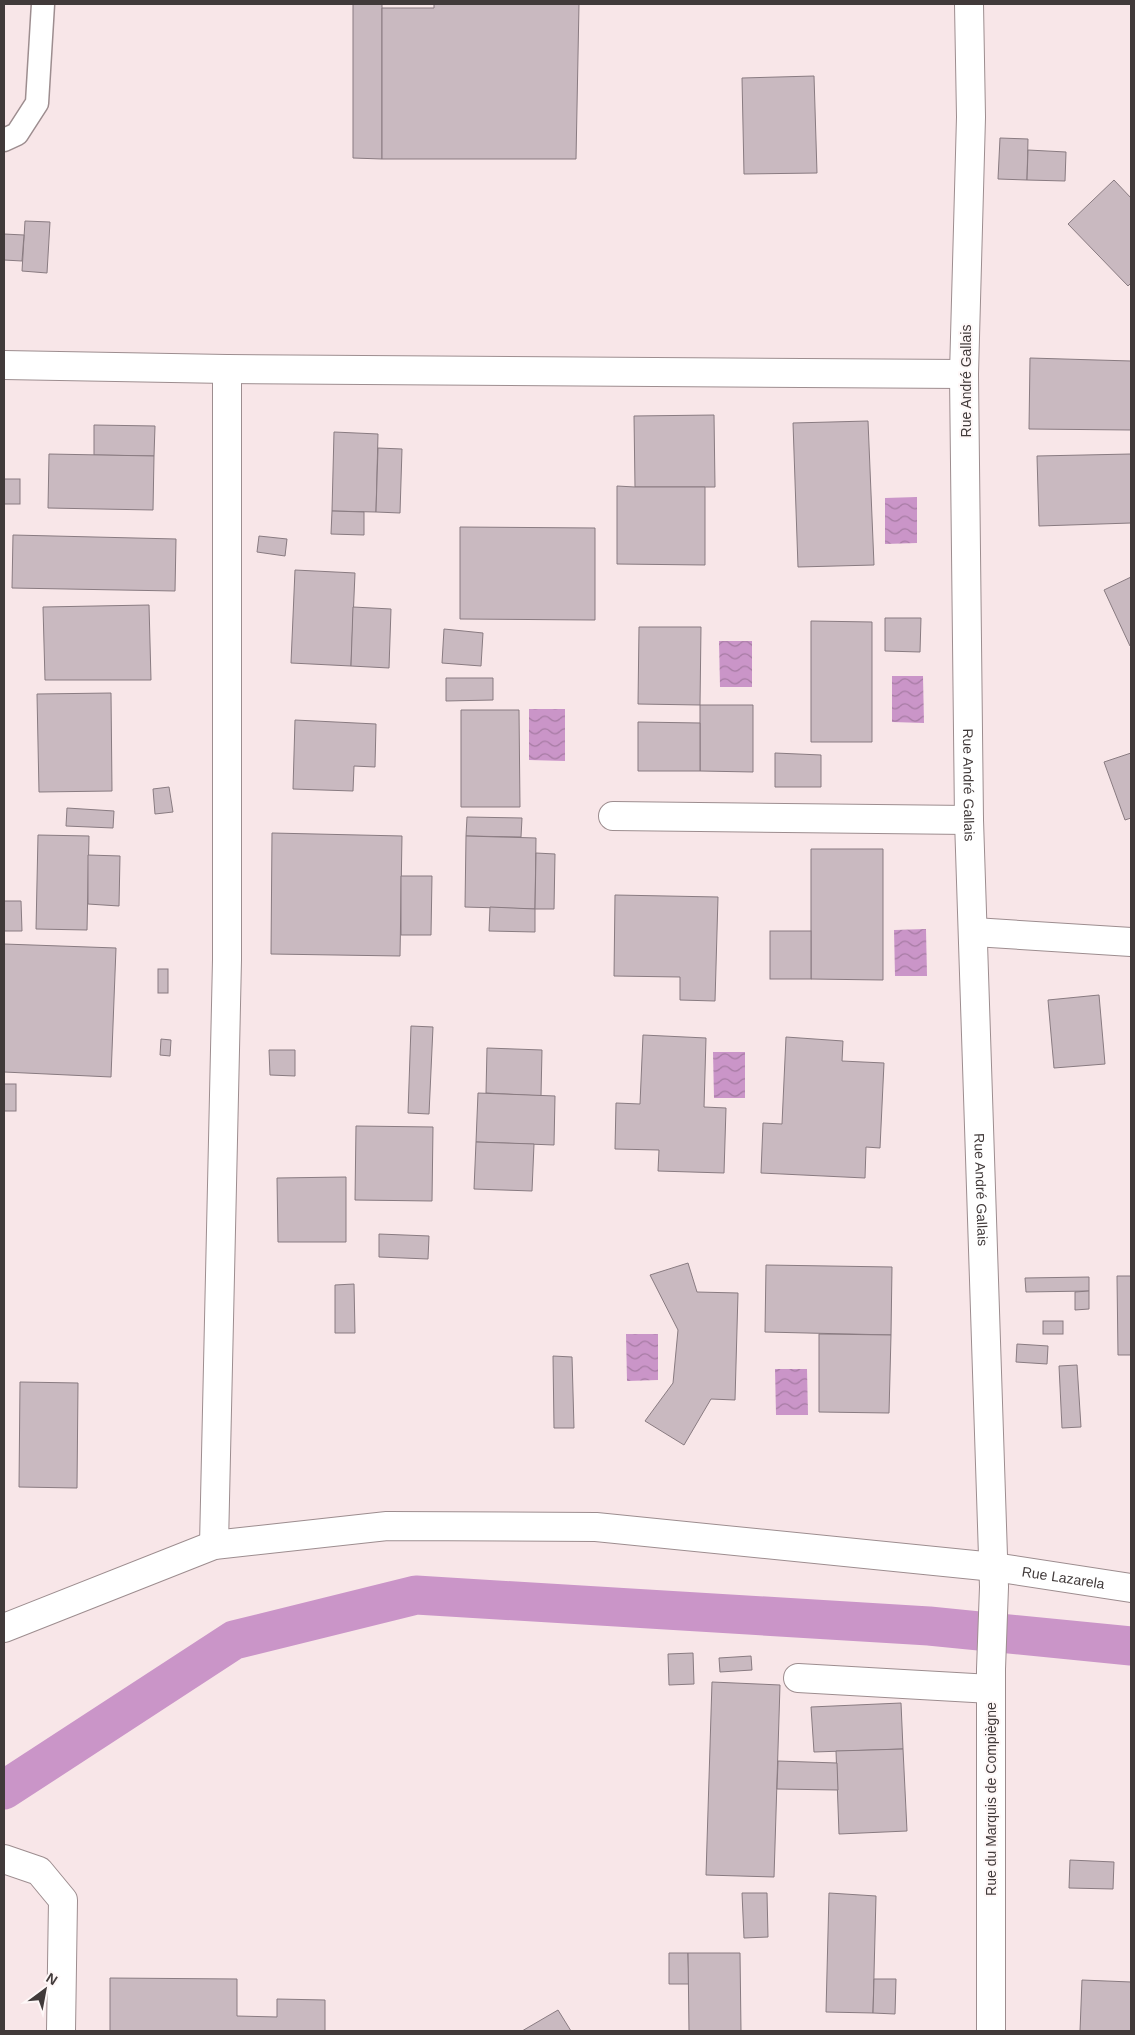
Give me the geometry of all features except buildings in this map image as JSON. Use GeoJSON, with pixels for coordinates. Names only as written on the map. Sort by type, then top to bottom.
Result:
{"type":"FeatureCollection","features":[{"type":"Feature","properties":{"kind":"street","name":"Rue André Gallais"},"geometry":{"type":"LineString","coordinates":[[969,4],[972,116],[964,374],[969,820],[994,1577]]}},
{"type":"Feature","properties":{"kind":"street"},"geometry":{"type":"LineString","coordinates":[[4,365],[227,369],[964,374]]}},
{"type":"Feature","properties":{"kind":"street"},"geometry":{"type":"LineString","coordinates":[[214,1545],[227,950],[227,369]]}},
{"type":"Feature","properties":{"kind":"street"},"geometry":{"type":"LineString","coordinates":[[612,816],[969,820]]}},
{"type":"Feature","properties":{"kind":"street"},"geometry":{"type":"LineString","coordinates":[[974,932],[1131,942]]}},
{"type":"Feature","properties":{"kind":"street","name":"Rue Lazarela"},"geometry":{"type":"LineString","coordinates":[[4,1628],[214,1545],[387,1526],[596,1527],[994,1577],[1131,1588]]}},
{"type":"Feature","properties":{"kind":"street","name":"Rue du Marquis de Compiègne"},"geometry":{"type":"LineString","coordinates":[[991,2031],[991,1679],[994,1577]]}},
{"type":"Feature","properties":{"kind":"street"},"geometry":{"type":"LineString","coordinates":[[798,1678],[991,1679]]}},
{"type":"Feature","properties":{"kind":"street"},"geometry":{"type":"LineString","coordinates":[[4,1859],[39,1871],[63,1900],[61,2031]]}},
{"type":"Feature","properties":{"kind":"lane"},"geometry":{"type":"LineString","coordinates":[[4,140],[17,134],[37,103],[43,4]]}},
{"type":"Feature","properties":{"kind":"water"},"geometry":{"type":"Polygon","coordinates":[[[917,497],[917,543],[885,544],[885,498],[917,497]]]}},
{"type":"Feature","properties":{"kind":"water"},"geometry":{"type":"Polygon","coordinates":[[[719,641],[752,641],[752,687],[720,687],[719,641]]]}},
{"type":"Feature","properties":{"kind":"water"},"geometry":{"type":"Polygon","coordinates":[[[892,676],[923,676],[924,723],[892,722],[892,676]]]}},
{"type":"Feature","properties":{"kind":"water"},"geometry":{"type":"Polygon","coordinates":[[[529,709],[565,709],[565,761],[529,760],[529,709]]]}},
{"type":"Feature","properties":{"kind":"water"},"geometry":{"type":"Polygon","coordinates":[[[926,929],[927,976],[895,976],[894,930],[926,929]]]}},
{"type":"Feature","properties":{"kind":"water"},"geometry":{"type":"Polygon","coordinates":[[[713,1052],[745,1052],[745,1098],[714,1098],[713,1052]]]}},
{"type":"Feature","properties":{"kind":"water"},"geometry":{"type":"Polygon","coordinates":[[[626,1334],[658,1334],[658,1380],[627,1381],[626,1334]]]}},
{"type":"Feature","properties":{"kind":"water"},"geometry":{"type":"Polygon","coordinates":[[[775,1369],[807,1369],[808,1415],[776,1415],[775,1369]]]}},
{"type":"Feature","properties":{"kind":"waterway"},"geometry":{"type":"LineString","coordinates":[[4,1790],[234,1640],[416,1595],[929,1626],[1131,1646]]}}]}
